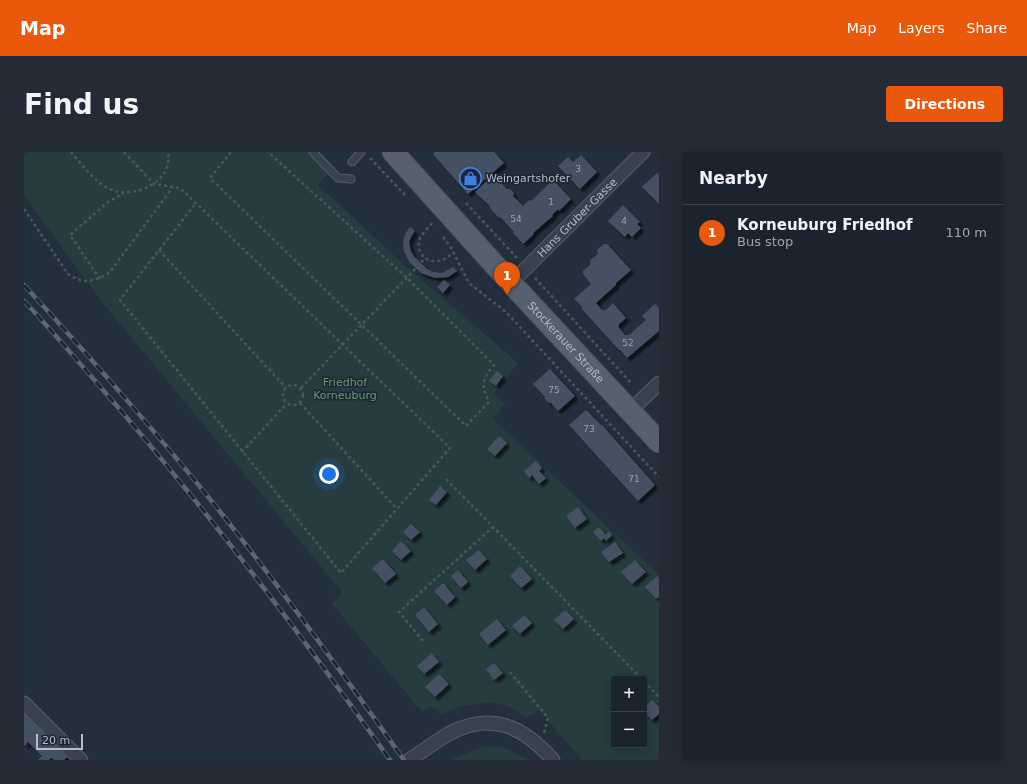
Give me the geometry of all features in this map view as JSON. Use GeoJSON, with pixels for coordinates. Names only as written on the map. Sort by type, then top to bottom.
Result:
{"type":"FeatureCollection","features":[{"type":"Feature","properties":{"kind":"main road","name":"Stockerauer Straße"},"geometry":{"type":"LineString","coordinates":[[393,152],[511,283],[638,404],[659,442]]}},
{"type":"Feature","properties":{"kind":"street","name":"Hans Gruber-Gasse"},"geometry":{"type":"LineString","coordinates":[[511,283],[643,152]]}},
{"type":"Feature","properties":{"kind":"street"},"geometry":{"type":"LineString","coordinates":[[638,404],[659,383]]}},
{"type":"Feature","properties":{"kind":"street"},"geometry":{"type":"LineString","coordinates":[[24,703],[82,760]]}},
{"type":"Feature","properties":{"kind":"street"},"geometry":{"type":"LineString","coordinates":[[409,760],[450,733],[476,724],[489,723],[515,728],[540,745],[553,760]]}},
{"type":"Feature","properties":{"kind":"lane"},"geometry":{"type":"LineString","coordinates":[[313,152],[338,178],[351,179]]}},
{"type":"Feature","properties":{"kind":"lane"},"geometry":{"type":"LineString","coordinates":[[352,162],[361,152]]}},
{"type":"Feature","properties":{"kind":"path"},"geometry":{"type":"LineString","coordinates":[[71,152],[85,169],[104,187],[114,191],[124,192],[142,190],[154,184],[165,173],[169,156],[167,152]]}},
{"type":"Feature","properties":{"kind":"path"},"geometry":{"type":"LineString","coordinates":[[124,152],[154,184],[180,188],[196,203],[450,448],[341,573],[120,300],[196,203]]}},
{"type":"Feature","properties":{"kind":"path"},"geometry":{"type":"LineString","coordinates":[[231,152],[210,178],[466,426],[489,402],[484,392],[484,378],[494,364],[407,278],[268,152]]}},
{"type":"Feature","properties":{"kind":"path"},"geometry":{"type":"LineString","coordinates":[[369,157],[410,200]]}},
{"type":"Feature","properties":{"kind":"path"},"geometry":{"type":"LineString","coordinates":[[24,209],[68,274],[78,280],[90,281],[100,279],[110,272],[173,187]]}},
{"type":"Feature","properties":{"kind":"path"},"geometry":{"type":"LineString","coordinates":[[100,279],[70,235],[108,202],[124,192]]}},
{"type":"Feature","properties":{"kind":"path"},"geometry":{"type":"LineString","coordinates":[[462,199],[526,268],[638,404]]}},
{"type":"Feature","properties":{"kind":"path"},"geometry":{"type":"LineString","coordinates":[[437,229],[432,223],[420,238],[420,250],[426,258],[434,262],[446,260],[453,252]]}},
{"type":"Feature","properties":{"kind":"path"},"geometry":{"type":"LineString","coordinates":[[441,235],[453,252],[469,282],[506,312],[659,477]]}},
{"type":"Feature","properties":{"kind":"path"},"geometry":{"type":"LineString","coordinates":[[159,250],[286,388]]}},
{"type":"Feature","properties":{"kind":"path"},"geometry":{"type":"LineString","coordinates":[[421,262],[426,258]]}},
{"type":"Feature","properties":{"kind":"path"},"geometry":{"type":"LineString","coordinates":[[301,388],[416,268]]}},
{"type":"Feature","properties":{"kind":"path"},"geometry":{"type":"LineString","coordinates":[[294,385],[301,388],[304,393],[300,403],[293,405],[287,403],[283,397],[286,388],[294,385]]}},
{"type":"Feature","properties":{"kind":"path"},"geometry":{"type":"LineString","coordinates":[[242,452],[287,403]]}},
{"type":"Feature","properties":{"kind":"path"},"geometry":{"type":"LineString","coordinates":[[300,403],[397,509]]}},
{"type":"Feature","properties":{"kind":"path"},"geometry":{"type":"LineString","coordinates":[[446,479],[639,676]]}},
{"type":"Feature","properties":{"kind":"path"},"geometry":{"type":"LineString","coordinates":[[423,640],[399,612],[493,527]]}},
{"type":"Feature","properties":{"kind":"path"},"geometry":{"type":"LineString","coordinates":[[510,672],[548,718],[540,745]]}},
{"type":"Feature","properties":{"kind":"path"},"geometry":{"type":"LineString","coordinates":[[647,684],[659,697]]}},
{"type":"Feature","properties":{"kind":"green space","name":"Friedhof Korneuburg"},"geometry":{"type":"Polygon","coordinates":[[[24,152],[318,152],[333,168],[318,185],[408,268],[518,363],[494,394],[505,404],[493,419],[659,575],[659,760],[582,760],[539,710],[526,718],[508,706],[487,703],[471,705],[442,714],[431,706],[422,712],[332,604],[342,592],[103,303],[24,195],[24,152]]]}},
{"type":"Feature","properties":{"kind":"green space"},"geometry":{"type":"Polygon","coordinates":[[[500,746],[529,760],[451,760],[481,747],[500,746]]]}},
{"type":"Feature","properties":{"kind":"building","name":"Weingartshofer"},"geometry":{"type":"Polygon","coordinates":[[[435,152],[494,152],[504,163],[468,194],[433,154],[435,152]]]}},
{"type":"Feature","properties":{"kind":"building"},"geometry":{"type":"Polygon","coordinates":[[[581,155],[597,172],[580,189],[558,166],[568,157],[573,162],[581,155]]]}},
{"type":"Feature","properties":{"kind":"building"},"geometry":{"type":"Polygon","coordinates":[[[657,173],[659,175],[659,204],[642,187],[657,173]]]}},
{"type":"Feature","properties":{"kind":"building"},"geometry":{"type":"Polygon","coordinates":[[[493,175],[507,189],[510,189],[514,193],[513,196],[523,206],[529,200],[531,201],[553,180],[571,199],[559,211],[558,209],[552,215],[553,216],[533,233],[534,234],[523,244],[513,233],[514,232],[489,207],[490,206],[475,192],[493,175]]]}},
{"type":"Feature","properties":{"kind":"building"},"geometry":{"type":"Polygon","coordinates":[[[623,205],[640,222],[637,224],[641,228],[632,237],[628,233],[625,237],[608,221],[623,205]]]}},
{"type":"Feature","properties":{"kind":"building"},"geometry":{"type":"Polygon","coordinates":[[[410,227],[415,231],[409,242],[411,251],[415,258],[427,269],[433,272],[442,273],[453,267],[457,271],[448,277],[435,278],[421,273],[410,263],[404,252],[403,243],[405,234],[410,227]]]}},
{"type":"Feature","properties":{"kind":"building"},"geometry":{"type":"Polygon","coordinates":[[[604,244],[607,244],[631,270],[596,303],[602,310],[606,310],[613,303],[626,318],[619,324],[619,328],[625,335],[629,335],[646,320],[642,316],[655,304],[659,308],[659,331],[627,358],[574,299],[591,284],[583,274],[583,271],[591,264],[590,260],[598,254],[597,250],[604,244]]]}},
{"type":"Feature","properties":{"kind":"building"},"geometry":{"type":"Polygon","coordinates":[[[444,280],[450,285],[443,293],[437,287],[444,280]]]}},
{"type":"Feature","properties":{"kind":"building"},"geometry":{"type":"Polygon","coordinates":[[[550,369],[575,396],[558,411],[544,398],[545,397],[533,384],[550,369]]]}},
{"type":"Feature","properties":{"kind":"building"},"geometry":{"type":"Polygon","coordinates":[[[497,371],[503,376],[496,386],[489,381],[497,371]]]}},
{"type":"Feature","properties":{"kind":"building"},"geometry":{"type":"Polygon","coordinates":[[[586,410],[602,425],[655,485],[638,501],[569,425],[586,410]]]}},
{"type":"Feature","properties":{"kind":"building"},"geometry":{"type":"Polygon","coordinates":[[[499,436],[507,443],[495,456],[487,449],[499,436]]]}},
{"type":"Feature","properties":{"kind":"building"},"geometry":{"type":"Polygon","coordinates":[[[536,461],[542,468],[539,471],[546,478],[539,484],[532,475],[529,478],[524,471],[536,461]]]}},
{"type":"Feature","properties":{"kind":"building"},"geometry":{"type":"Polygon","coordinates":[[[440,486],[447,492],[436,505],[429,500],[440,486]]]}},
{"type":"Feature","properties":{"kind":"building"},"geometry":{"type":"Polygon","coordinates":[[[578,507],[587,519],[575,528],[566,516],[578,507]]]}},
{"type":"Feature","properties":{"kind":"building"},"geometry":{"type":"Polygon","coordinates":[[[411,524],[420,532],[411,540],[403,532],[411,524]]]}},
{"type":"Feature","properties":{"kind":"building"},"geometry":{"type":"Polygon","coordinates":[[[599,527],[606,535],[609,531],[612,535],[606,541],[604,538],[601,541],[593,532],[599,527]]]}},
{"type":"Feature","properties":{"kind":"building"},"geometry":{"type":"Polygon","coordinates":[[[401,541],[411,551],[401,560],[392,551],[401,541]]]}},
{"type":"Feature","properties":{"kind":"building"},"geometry":{"type":"Polygon","coordinates":[[[615,542],[623,553],[609,562],[601,552],[615,542]]]}},
{"type":"Feature","properties":{"kind":"building"},"geometry":{"type":"Polygon","coordinates":[[[479,550],[487,559],[475,570],[466,560],[479,550]]]}},
{"type":"Feature","properties":{"kind":"building"},"geometry":{"type":"Polygon","coordinates":[[[383,559],[396,574],[385,583],[372,568],[383,559]]]}},
{"type":"Feature","properties":{"kind":"building"},"geometry":{"type":"Polygon","coordinates":[[[635,560],[646,572],[632,584],[621,572],[635,560]]]}},
{"type":"Feature","properties":{"kind":"building"},"geometry":{"type":"Polygon","coordinates":[[[520,566],[532,579],[521,588],[510,576],[520,566]]]}},
{"type":"Feature","properties":{"kind":"building"},"geometry":{"type":"Polygon","coordinates":[[[458,570],[468,582],[461,588],[451,576],[458,570]]]}},
{"type":"Feature","properties":{"kind":"building"},"geometry":{"type":"Polygon","coordinates":[[[657,576],[659,578],[659,597],[656,599],[645,587],[657,576]]]}},
{"type":"Feature","properties":{"kind":"building"},"geometry":{"type":"Polygon","coordinates":[[[443,583],[455,597],[447,605],[434,591],[443,583]]]}},
{"type":"Feature","properties":{"kind":"building"},"geometry":{"type":"Polygon","coordinates":[[[424,607],[438,624],[429,632],[415,615],[424,607]]]}},
{"type":"Feature","properties":{"kind":"building"},"geometry":{"type":"Polygon","coordinates":[[[565,610],[574,619],[563,629],[554,620],[565,610]]]}},
{"type":"Feature","properties":{"kind":"building"},"geometry":{"type":"Polygon","coordinates":[[[524,615],[532,623],[520,634],[512,626],[524,615]]]}},
{"type":"Feature","properties":{"kind":"building"},"geometry":{"type":"Polygon","coordinates":[[[497,619],[506,630],[488,645],[479,634],[497,619]]]}},
{"type":"Feature","properties":{"kind":"building"},"geometry":{"type":"Polygon","coordinates":[[[432,653],[439,662],[424,674],[417,666],[432,653]]]}},
{"type":"Feature","properties":{"kind":"building"},"geometry":{"type":"Polygon","coordinates":[[[494,663],[503,673],[494,680],[486,669],[494,663]]]}},
{"type":"Feature","properties":{"kind":"building"},"geometry":{"type":"Polygon","coordinates":[[[439,674],[449,684],[435,697],[425,687],[439,674]]]}},
{"type":"Feature","properties":{"kind":"building"},"geometry":{"type":"Polygon","coordinates":[[[652,700],[659,707],[659,714],[652,720],[647,715],[647,704],[652,700]]]}},
{"type":"Feature","properties":{"kind":"building"},"geometry":{"type":"Polygon","coordinates":[[[24,713],[67,757],[64,760],[54,760],[51,758],[49,760],[38,760],[42,756],[28,742],[24,746],[24,713]]]}},
{"type":"Feature","properties":{"kind":"railway"},"geometry":{"type":"LineString","coordinates":[[24,285],[123,396],[218,509],[313,633],[404,760]]}},
{"type":"Feature","properties":{"kind":"railway"},"geometry":{"type":"LineString","coordinates":[[24,301],[130,421],[208,516],[319,661],[390,760]]}},
{"type":"Feature","properties":{"kind":"place","name":"Weingartshofer"},"geometry":{"type":"Point","coordinates":[470,178]}},
{"type":"Feature","properties":{"kind":"place","name":"Korneuburg Friedhof"},"geometry":{"type":"Point","coordinates":[507,295]}}]}
